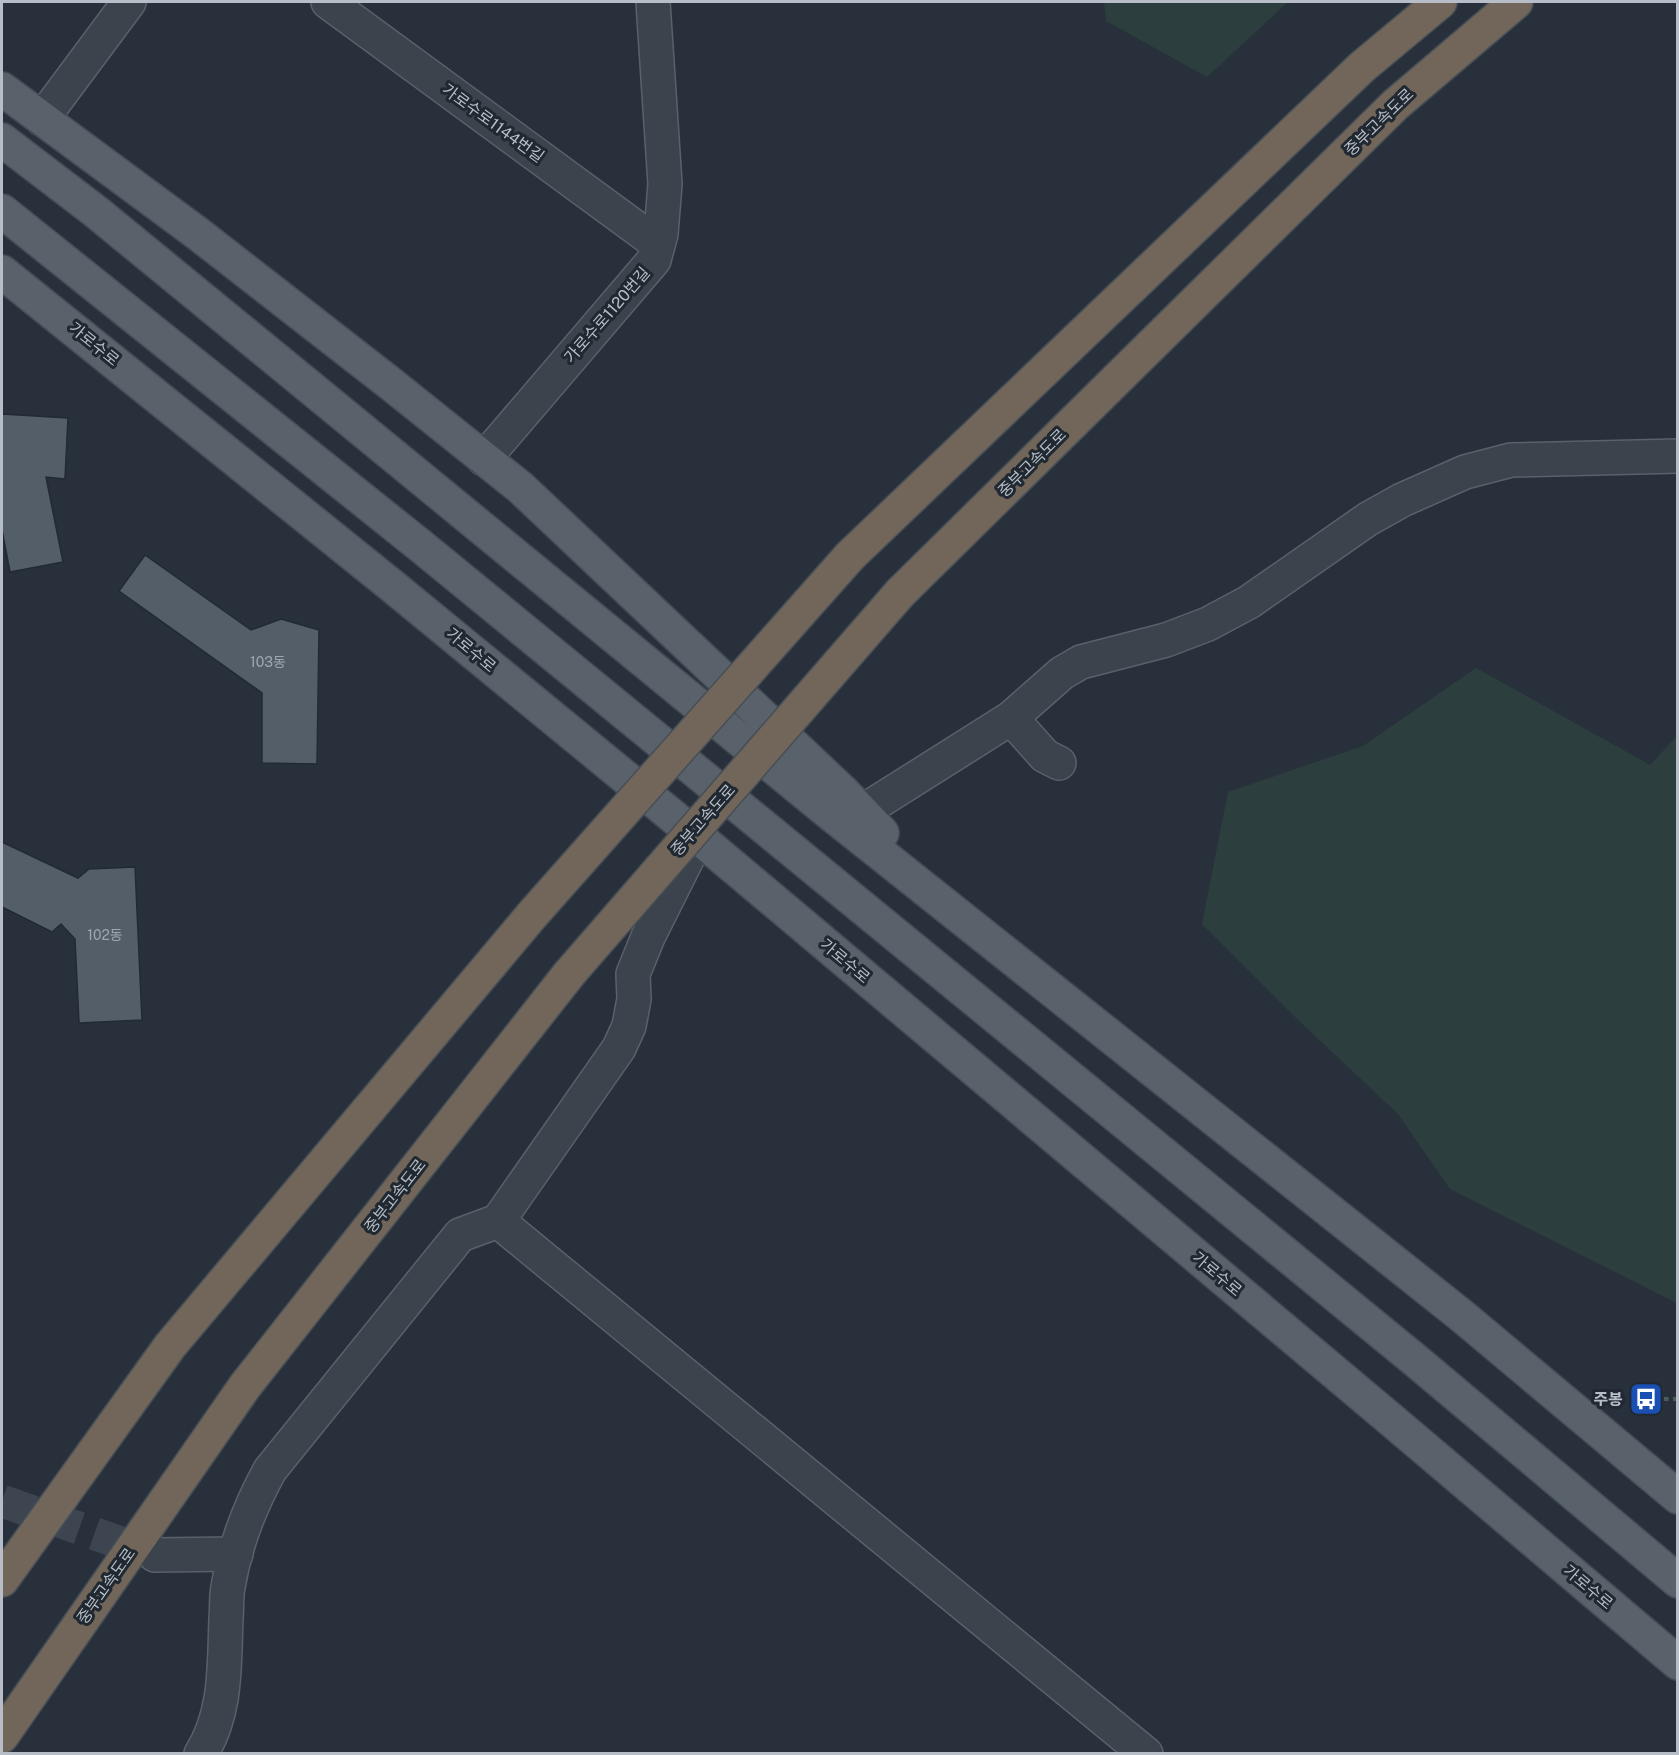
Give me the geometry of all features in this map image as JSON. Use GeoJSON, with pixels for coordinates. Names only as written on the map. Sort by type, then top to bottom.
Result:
{"type":"FeatureCollection","features":[{"type":"Feature","properties":{"kind":"highway"},"geometry":{"type":"LineString","coordinates":[[2,1580],[170,1346],[532,915],[850,556],[1362,67],[1440,2]]}},
{"type":"Feature","properties":{"kind":"highway","name":"중부고속도로"},"geometry":{"type":"LineString","coordinates":[[2,1736],[245,1386],[569,974],[900,593],[1395,105],[1516,2]]}},
{"type":"Feature","properties":{"kind":"main road"},"geometry":{"type":"LineString","coordinates":[[2,89],[197,233],[521,488],[862,812],[978,931]]}},
{"type":"Feature","properties":{"kind":"main road"},"geometry":{"type":"LineString","coordinates":[[2,140],[95,211],[826,811],[1462,1316],[1677,1497]]}},
{"type":"Feature","properties":{"kind":"main road"},"geometry":{"type":"LineString","coordinates":[[2,212],[422,547],[1415,1360],[1677,1581]]}},
{"type":"Feature","properties":{"kind":"main road","name":"가로수로"},"geometry":{"type":"LineString","coordinates":[[2,272],[392,585],[698,837],[1677,1663]]}},
{"type":"Feature","properties":{"kind":"street"},"geometry":{"type":"LineString","coordinates":[[42,119],[129,2]]}},
{"type":"Feature","properties":{"kind":"street","name":"가로수로1144번길"},"geometry":{"type":"LineString","coordinates":[[328,2],[658,244]]}},
{"type":"Feature","properties":{"kind":"street","name":"가로수로1120번길"},"geometry":{"type":"LineString","coordinates":[[484,459],[654,260],[665,184],[653,2]]}},
{"type":"Feature","properties":{"kind":"street"},"geometry":{"type":"LineString","coordinates":[[862,812],[1011,718],[1062,673],[1081,662],[1166,640],[1208,624],[1249,602],[1368,519],[1402,500],[1465,472],[1511,460],[1677,456]]}},
{"type":"Feature","properties":{"kind":"street"},"geometry":{"type":"LineString","coordinates":[[1011,718],[1045,756],[1059,763]]}},
{"type":"Feature","properties":{"kind":"street"},"geometry":{"type":"LineString","coordinates":[[201,1754],[222,1703],[227,1588],[252,1501],[270,1470],[460,1235],[498,1221],[619,1048],[629,1026],[634,999],[633,974],[648,937],[698,837]]}},
{"type":"Feature","properties":{"kind":"street"},"geometry":{"type":"LineString","coordinates":[[498,1221],[1146,1754]]}},
{"type":"Feature","properties":{"kind":"street"},"geometry":{"type":"LineString","coordinates":[[155,1556],[236,1554]]}},
{"type":"Feature","properties":{"kind":"path"},"geometry":{"type":"LineString","coordinates":[[1646,1399],[1677,1399]]}},
{"type":"Feature","properties":{"kind":"green space"},"geometry":{"type":"Polygon","coordinates":[[[1104,2],[1288,2],[1207,77],[1106,21],[1104,2]]]}},
{"type":"Feature","properties":{"kind":"green space"},"geometry":{"type":"Polygon","coordinates":[[[1476,668],[1650,765],[1677,736],[1677,1303],[1450,1189],[1398,1114],[1294,1016],[1202,924],[1228,792],[1363,746],[1476,668]]]}},
{"type":"Feature","properties":{"kind":"building"},"geometry":{"type":"Polygon","coordinates":[[[2,414],[68,418],[65,479],[46,477],[63,562],[10,572],[2,530],[2,414]]]}},
{"type":"Feature","properties":{"kind":"building"},"geometry":{"type":"Polygon","coordinates":[[[145,555],[251,630],[281,619],[319,630],[317,764],[262,763],[262,693],[119,591],[145,555]]]}},
{"type":"Feature","properties":{"kind":"building"},"geometry":{"type":"Polygon","coordinates":[[[2,842],[78,878],[89,869],[135,867],[142,1020],[79,1023],[75,939],[61,924],[52,932],[2,907],[2,842]]]}},
{"type":"Feature","properties":{"kind":"tunnel"},"geometry":{"type":"LineString","coordinates":[[2,1501],[155,1555]]}},
{"type":"Feature","properties":{"kind":"place","name":"주봉"},"geometry":{"type":"Point","coordinates":[1646,1399]}}]}
